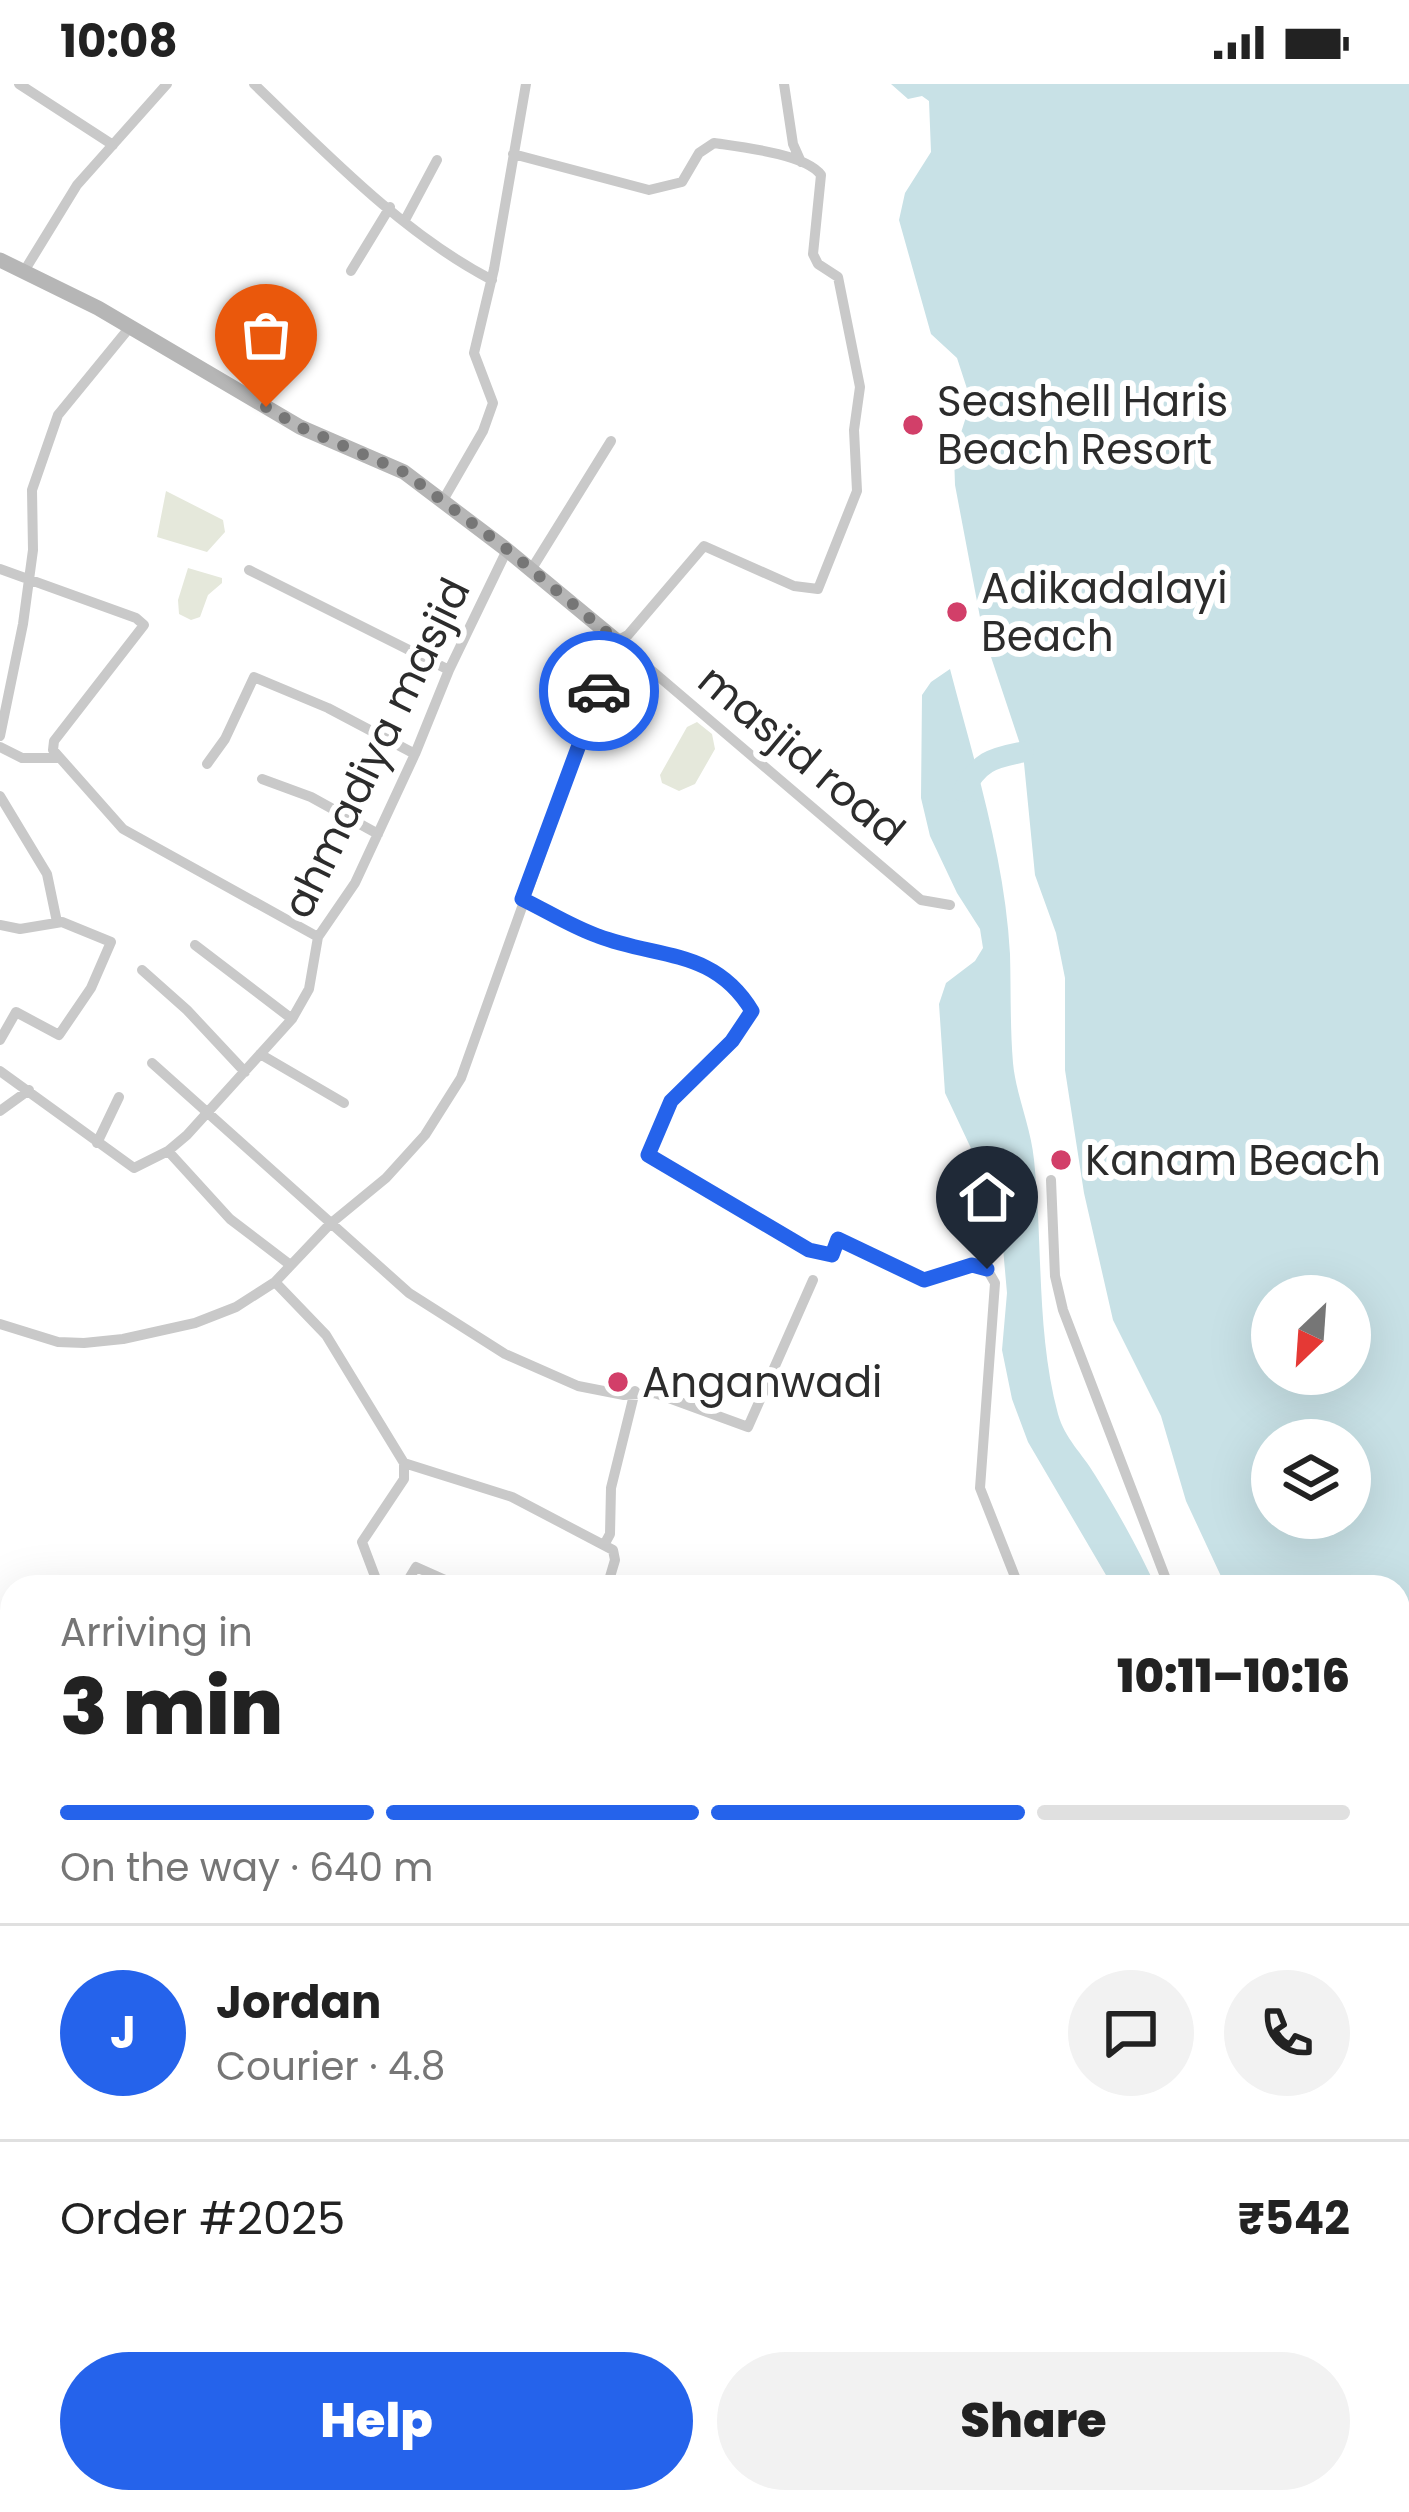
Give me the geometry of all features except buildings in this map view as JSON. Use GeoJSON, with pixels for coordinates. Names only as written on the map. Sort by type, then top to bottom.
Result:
{"type":"FeatureCollection","features":[{"type":"Feature","properties":{"kind":"street"},"geometry":{"type":"LineString","coordinates":[[19,84],[38,89],[113,145]]}},
{"type":"Feature","properties":{"kind":"street"},"geometry":{"type":"LineString","coordinates":[[23,273],[77,185],[167,84]]}},
{"type":"Feature","properties":{"kind":"street"},"geometry":{"type":"LineString","coordinates":[[254,84],[338,164],[452,259],[492,280]]}},
{"type":"Feature","properties":{"kind":"street"},"geometry":{"type":"LineString","coordinates":[[442,502],[484,430],[493,403],[474,352],[492,280],[526,84]]}},
{"type":"Feature","properties":{"kind":"street"},"geometry":{"type":"LineString","coordinates":[[784,84],[793,144],[801,162]]}},
{"type":"Feature","properties":{"kind":"street"},"geometry":{"type":"LineString","coordinates":[[0,1324],[58,1342],[123,1340],[213,1319],[275,1282],[425,1135],[460,1078],[617,641],[628,635],[704,546],[794,586],[818,589],[857,491],[854,430],[860,387],[838,277],[818,265],[813,254],[821,176],[816,167],[714,143],[699,153],[682,182],[649,190],[513,154]]}},
{"type":"Feature","properties":{"kind":"street"},"geometry":{"type":"LineString","coordinates":[[405,220],[437,160]]}},
{"type":"Feature","properties":{"kind":"street"},"geometry":{"type":"LineString","coordinates":[[351,271],[390,207]]}},
{"type":"Feature","properties":{"kind":"street"},"geometry":{"type":"LineString","coordinates":[[0,260],[130,327],[300,427],[404,472],[617,641]]}},
{"type":"Feature","properties":{"kind":"street"},"geometry":{"type":"LineString","coordinates":[[0,736],[29,580],[32,490],[58,415],[130,327]]}},
{"type":"Feature","properties":{"kind":"street"},"geometry":{"type":"LineString","coordinates":[[531,570],[611,441]]}},
{"type":"Feature","properties":{"kind":"street","name":"ahmadiya masjid"},"geometry":{"type":"LineString","coordinates":[[168,1151],[292,1018],[309,989],[318,937],[355,884],[448,670],[508,550]]}},
{"type":"Feature","properties":{"kind":"street"},"geometry":{"type":"LineString","coordinates":[[0,569],[136,618],[144,625],[54,741],[59,758],[123,829],[318,937]]}},
{"type":"Feature","properties":{"kind":"street"},"geometry":{"type":"LineString","coordinates":[[249,570],[448,670]]}},
{"type":"Feature","properties":{"kind":"street","name":"masjid road"},"geometry":{"type":"LineString","coordinates":[[617,641],[921,900],[950,905]]}},
{"type":"Feature","properties":{"kind":"street"},"geometry":{"type":"LineString","coordinates":[[207,764],[254,677],[328,708],[415,754]]}},
{"type":"Feature","properties":{"kind":"street"},"geometry":{"type":"LineString","coordinates":[[0,746],[22,758],[59,758]]}},
{"type":"Feature","properties":{"kind":"street"},"geometry":{"type":"LineString","coordinates":[[262,778],[311,797],[378,835]]}},
{"type":"Feature","properties":{"kind":"street"},"geometry":{"type":"LineString","coordinates":[[0,796],[47,874],[57,922]]}},
{"type":"Feature","properties":{"kind":"street"},"geometry":{"type":"LineString","coordinates":[[522,899],[599,937],[698,962],[738,988],[752,1011],[732,1041],[671,1101],[648,1155],[809,1250],[832,1255],[838,1239],[924,1280],[972,1265],[987,1269],[994,1283],[980,1488],[1014,1575]]}},
{"type":"Feature","properties":{"kind":"street"},"geometry":{"type":"LineString","coordinates":[[0,925],[20,929],[57,922],[108,940],[111,948],[59,1035],[16,1012],[0,1040]]}},
{"type":"Feature","properties":{"kind":"street"},"geometry":{"type":"LineString","coordinates":[[195,945],[292,1018]]}},
{"type":"Feature","properties":{"kind":"street"},"geometry":{"type":"LineString","coordinates":[[142,970],[244,1072]]}},
{"type":"Feature","properties":{"kind":"street"},"geometry":{"type":"LineString","coordinates":[[260,1054],[344,1102]]}},
{"type":"Feature","properties":{"kind":"street"},"geometry":{"type":"LineString","coordinates":[[152,1063],[409,1293],[505,1354],[578,1386],[624,1395],[655,1393],[748,1426],[813,1280]]}},
{"type":"Feature","properties":{"kind":"street"},"geometry":{"type":"LineString","coordinates":[[0,1071],[134,1168],[168,1151],[230,1219],[289,1264]]}},
{"type":"Feature","properties":{"kind":"street"},"geometry":{"type":"LineString","coordinates":[[0,1112],[28,1090]]}},
{"type":"Feature","properties":{"kind":"street"},"geometry":{"type":"LineString","coordinates":[[97,1143],[119,1097]]}},
{"type":"Feature","properties":{"kind":"street"},"geometry":{"type":"LineString","coordinates":[[1051,1180],[1055,1276],[1063,1310],[1164,1575]]}},
{"type":"Feature","properties":{"kind":"street"},"geometry":{"type":"LineString","coordinates":[[275,1282],[326,1335],[404,1463],[404,1479],[362,1542],[374,1575]]}},
{"type":"Feature","properties":{"kind":"street"},"geometry":{"type":"LineString","coordinates":[[604,1545],[610,1534],[611,1489],[635,1391]]}},
{"type":"Feature","properties":{"kind":"street"},"geometry":{"type":"LineString","coordinates":[[404,1463],[512,1497],[604,1545],[613,1550],[615,1559],[610,1575]]}},
{"type":"Feature","properties":{"kind":"shaded area"},"geometry":{"type":"Polygon","coordinates":[[[166,491],[223,520],[225,532],[207,552],[157,537],[166,491]]]}},
{"type":"Feature","properties":{"kind":"shaded area"},"geometry":{"type":"Polygon","coordinates":[[[188,568],[222,578],[208,595],[200,617],[191,620],[179,614],[178,600],[188,568]]]}},
{"type":"Feature","properties":{"kind":"shaded area"},"geometry":{"type":"Polygon","coordinates":[[[697,722],[712,734],[715,749],[695,784],[679,791],[662,783],[660,775],[687,727],[697,722]]]}},
{"type":"Feature","properties":{"kind":"water"},"geometry":{"type":"Polygon","coordinates":[[[891,84],[1409,84],[1409,1575],[1220,1575],[1186,1501],[1161,1416],[1113,1320],[1084,1193],[1065,1070],[1065,978],[1056,933],[1035,875],[1023,753],[983,633],[955,485],[954,455],[971,401],[957,358],[931,334],[899,220],[905,193],[931,152],[929,101],[922,96],[908,99],[891,84]]]}},
{"type":"Feature","properties":{"kind":"water"},"geometry":{"type":"Polygon","coordinates":[[[950,669],[1002,882],[1010,954],[1013,1063],[1034,1160],[1043,1320],[1058,1414],[1150,1575],[1106,1575],[1028,1442],[1012,1399],[1002,1350],[1007,1293],[1003,1248],[985,1178],[945,1093],[939,1004],[946,983],[975,961],[983,948],[980,929],[930,836],[921,798],[922,695],[950,669]]]}},
{"type":"Feature","properties":{"kind":"waterway"},"geometry":{"type":"LineString","coordinates":[[963,791],[987,763],[1023,752]]}},
{"type":"Feature","properties":{"kind":"way so far"},"geometry":{"type":"LineString","coordinates":[[266,407],[300,427],[404,472],[617,641],[599,691]]}},
{"type":"Feature","properties":{"kind":"place","name":"Seashell Haris Beach Resort"},"geometry":{"type":"Point","coordinates":[913,425]}},
{"type":"Feature","properties":{"kind":"place","name":"Adikadalayi Beach"},"geometry":{"type":"Point","coordinates":[957,612]}},
{"type":"Feature","properties":{"kind":"place","name":"Kanam Beach"},"geometry":{"type":"Point","coordinates":[1061,1160]}},
{"type":"Feature","properties":{"kind":"place","name":"Anganwadi"},"geometry":{"type":"Point","coordinates":[618,1382]}},
{"type":"Feature","properties":{"kind":"route"},"geometry":{"type":"LineString","coordinates":[[599,691],[522,899],[599,937],[698,962],[738,988],[752,1011],[732,1041],[671,1101],[648,1155],[809,1250],[832,1255],[838,1239],[924,1280],[972,1265],[987,1269]]}}]}
